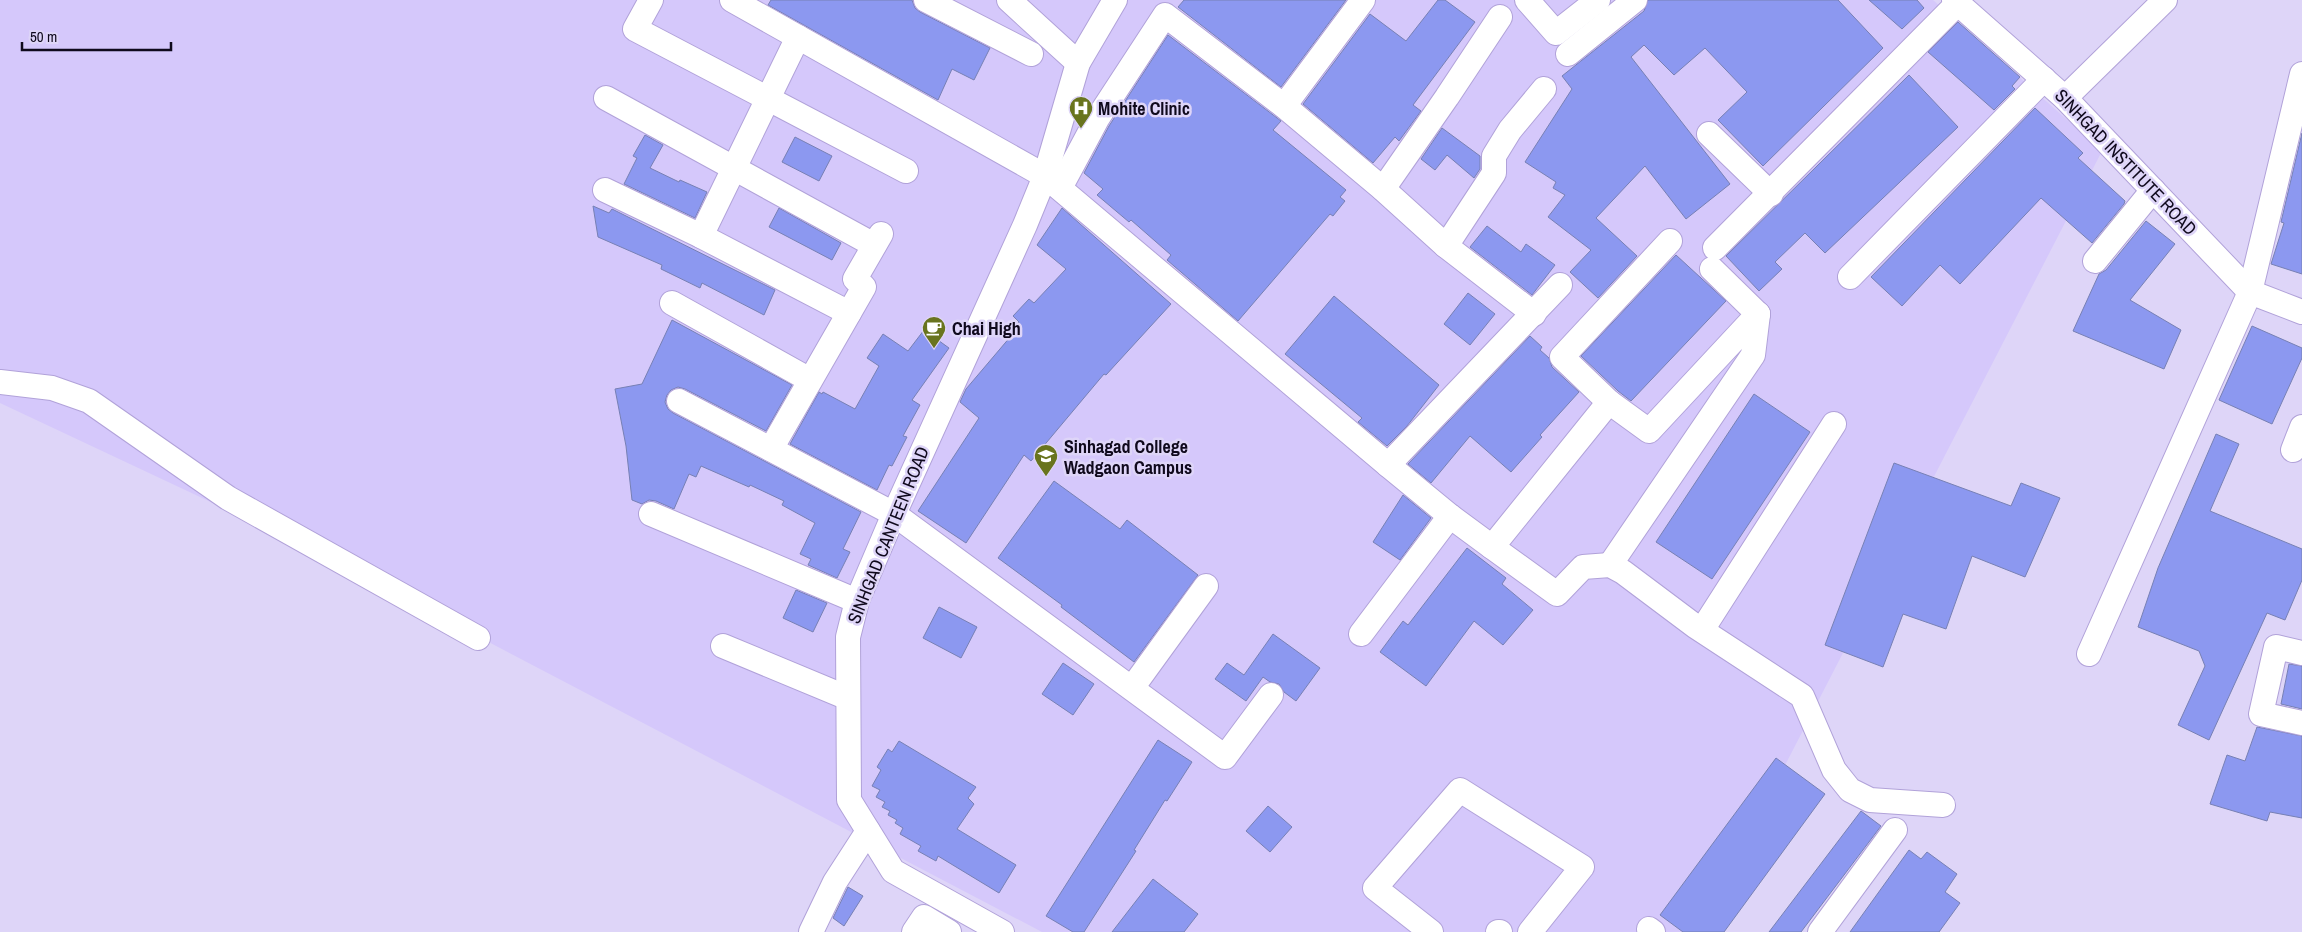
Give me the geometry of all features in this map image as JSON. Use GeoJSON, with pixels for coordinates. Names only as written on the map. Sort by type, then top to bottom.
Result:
{"type":"FeatureCollection","features":[{"type":"Feature","properties":{"kind":"street"},"geometry":{"type":"LineString","coordinates":[[651,0],[635,29],[906,170]]}},
{"type":"Feature","properties":{"kind":"street"},"geometry":{"type":"LineString","coordinates":[[732,0],[1053,182],[1450,516],[1557,594],[1583,567],[1610,565],[1623,572],[1702,630],[1802,696],[1834,770],[1850,790],[1870,800],[1943,805]]}},
{"type":"Feature","properties":{"kind":"street"},"geometry":{"type":"LineString","coordinates":[[926,0],[1032,54]]}},
{"type":"Feature","properties":{"kind":"street"},"geometry":{"type":"LineString","coordinates":[[1009,0],[1078,63]]}},
{"type":"Feature","properties":{"kind":"street"},"geometry":{"type":"LineString","coordinates":[[1053,182],[1078,63],[1115,0]]}},
{"type":"Feature","properties":{"kind":"street"},"geometry":{"type":"LineString","coordinates":[[1284,106],[1363,0]]}},
{"type":"Feature","properties":{"kind":"street"},"geometry":{"type":"LineString","coordinates":[[1527,0],[1556,33],[1598,0]]}},
{"type":"Feature","properties":{"kind":"street"},"geometry":{"type":"LineString","coordinates":[[1568,54],[1635,0]]}},
{"type":"Feature","properties":{"kind":"street"},"geometry":{"type":"LineString","coordinates":[[2065,98],[2165,0]]}},
{"type":"Feature","properties":{"kind":"street"},"geometry":{"type":"LineString","coordinates":[[1610,565],[1753,355],[1758,314],[1714,259],[1771,194],[1956,2]]}},
{"type":"Feature","properties":{"kind":"street","name":"SINHGAD INSTITUTE ROAD"},"geometry":{"type":"LineString","coordinates":[[1956,2],[2065,98],[2250,292],[2302,312]]}},
{"type":"Feature","properties":{"kind":"street"},"geometry":{"type":"LineString","coordinates":[[1053,182],[1165,15],[1284,106],[1383,189],[1446,246],[1534,314]]}},
{"type":"Feature","properties":{"kind":"street"},"geometry":{"type":"LineString","coordinates":[[1383,189],[1500,17]]}},
{"type":"Feature","properties":{"kind":"street"},"geometry":{"type":"LineString","coordinates":[[701,236],[798,37]]}},
{"type":"Feature","properties":{"kind":"street"},"geometry":{"type":"LineString","coordinates":[[2089,654],[2250,292],[2302,74]]}},
{"type":"Feature","properties":{"kind":"street"},"geometry":{"type":"LineString","coordinates":[[1850,278],[2044,79]]}},
{"type":"Feature","properties":{"kind":"street"},"geometry":{"type":"LineString","coordinates":[[1446,246],[1494,173],[1494,156],[1506,136],[1544,89]]}},
{"type":"Feature","properties":{"kind":"street"},"geometry":{"type":"LineString","coordinates":[[606,98],[734,168],[878,240],[855,279],[864,287],[771,450]]}},
{"type":"Feature","properties":{"kind":"street"},"geometry":{"type":"LineString","coordinates":[[1709,134],[1771,194]]}},
{"type":"Feature","properties":{"kind":"street","name":"SINHGAD CANTEEN ROAD"},"geometry":{"type":"LineString","coordinates":[[1002,932],[971,925],[893,871],[849,800],[848,637],[857,601],[894,514],[1021,234],[1053,182]]}},
{"type":"Feature","properties":{"kind":"street"},"geometry":{"type":"LineString","coordinates":[[605,190],[701,236],[849,313]]}},
{"type":"Feature","properties":{"kind":"street"},"geometry":{"type":"LineString","coordinates":[[2095,261],[2152,190]]}},
{"type":"Feature","properties":{"kind":"street"},"geometry":{"type":"LineString","coordinates":[[1670,241],[1562,357],[1607,404],[1649,431],[1758,314]]}},
{"type":"Feature","properties":{"kind":"street"},"geometry":{"type":"LineString","coordinates":[[1388,465],[1560,285]]}},
{"type":"Feature","properties":{"kind":"street"},"geometry":{"type":"LineString","coordinates":[[672,303],[810,380]]}},
{"type":"Feature","properties":{"kind":"street"},"geometry":{"type":"LineString","coordinates":[[0,382],[52,388],[89,401],[228,498],[478,638]]}},
{"type":"Feature","properties":{"kind":"street"},"geometry":{"type":"LineString","coordinates":[[679,401],[894,514],[1226,757],[1271,695]]}},
{"type":"Feature","properties":{"kind":"street"},"geometry":{"type":"LineString","coordinates":[[1492,547],[1607,404]]}},
{"type":"Feature","properties":{"kind":"street"},"geometry":{"type":"LineString","coordinates":[[1702,630],[1834,424]]}},
{"type":"Feature","properties":{"kind":"street"},"geometry":{"type":"LineString","coordinates":[[2293,450],[2302,427]]}},
{"type":"Feature","properties":{"kind":"street"},"geometry":{"type":"LineString","coordinates":[[651,514],[857,601]]}},
{"type":"Feature","properties":{"kind":"street"},"geometry":{"type":"LineString","coordinates":[[1361,634],[1450,516]]}},
{"type":"Feature","properties":{"kind":"street"},"geometry":{"type":"LineString","coordinates":[[1132,688],[1206,586]]}},
{"type":"Feature","properties":{"kind":"street"},"geometry":{"type":"LineString","coordinates":[[723,646],[848,698]]}},
{"type":"Feature","properties":{"kind":"street"},"geometry":{"type":"LineString","coordinates":[[2302,653],[2276,647],[2261,714],[2302,723]]}},
{"type":"Feature","properties":{"kind":"street"},"geometry":{"type":"LineString","coordinates":[[1431,932],[1375,888],[1460,790],[1582,867],[1530,932]]}},
{"type":"Feature","properties":{"kind":"street"},"geometry":{"type":"LineString","coordinates":[[1820,932],[1895,830]]}},
{"type":"Feature","properties":{"kind":"street"},"geometry":{"type":"LineString","coordinates":[[811,932],[835,882],[868,831]]}},
{"type":"Feature","properties":{"kind":"street"},"geometry":{"type":"LineString","coordinates":[[914,932],[924,917],[949,932]]}},
{"type":"Feature","properties":{"kind":"shaded area","name":"Sinhagad College Wadgaon Campus"},"geometry":{"type":"Polygon","coordinates":[[[0,0],[1933,0],[2102,151],[1699,932],[1042,932],[315,551],[0,403],[0,0]]]}},
{"type":"Feature","properties":{"kind":"building"},"geometry":{"type":"Polygon","coordinates":[[[771,0],[912,0],[915,8],[920,12],[990,48],[974,80],[952,69],[938,100],[768,5],[771,0]]]}},
{"type":"Feature","properties":{"kind":"building"},"geometry":{"type":"Polygon","coordinates":[[[1184,0],[1346,0],[1281,87],[1178,7],[1184,0]]]}},
{"type":"Feature","properties":{"kind":"building"},"geometry":{"type":"Polygon","coordinates":[[[1438,0],[1445,0],[1475,22],[1413,105],[1421,111],[1399,141],[1395,137],[1373,163],[1303,104],[1370,14],[1406,41],[1438,0]]]}},
{"type":"Feature","properties":{"kind":"building"},"geometry":{"type":"Polygon","coordinates":[[[1648,0],[1838,0],[1883,48],[1763,166],[1718,120],[1747,92],[1705,48],[1674,75],[1644,45],[1631,57],[1730,184],[1686,219],[1645,166],[1596,218],[1637,256],[1598,298],[1570,272],[1591,250],[1548,217],[1565,195],[1553,188],[1556,182],[1525,162],[1572,89],[1562,76],[1644,11],[1648,0]]]}},
{"type":"Feature","properties":{"kind":"building"},"geometry":{"type":"Polygon","coordinates":[[[1869,0],[1917,0],[1924,8],[1902,29],[1869,0]]]}},
{"type":"Feature","properties":{"kind":"building"},"geometry":{"type":"Polygon","coordinates":[[[1958,22],[2020,77],[2012,86],[2015,89],[1994,110],[1928,52],[1958,22]]]}},
{"type":"Feature","properties":{"kind":"building"},"geometry":{"type":"Polygon","coordinates":[[[1168,35],[1281,121],[1273,130],[1346,190],[1340,197],[1345,201],[1333,216],[1330,214],[1238,321],[1167,260],[1171,255],[1131,220],[1129,222],[1097,195],[1103,189],[1084,173],[1109,126],[1168,35]]]}},
{"type":"Feature","properties":{"kind":"building"},"geometry":{"type":"Polygon","coordinates":[[[1909,75],[1958,127],[1825,253],[1805,233],[1775,262],[1782,269],[1759,291],[1726,256],[1909,75]]]}},
{"type":"Feature","properties":{"kind":"building"},"geometry":{"type":"Polygon","coordinates":[[[2035,108],[2083,153],[2078,158],[2125,201],[2124,204],[2092,243],[2041,198],[1960,284],[1940,265],[1902,306],[1871,277],[2035,108]]]}},
{"type":"Feature","properties":{"kind":"building"},"geometry":{"type":"Polygon","coordinates":[[[1442,128],[1480,156],[1480,169],[1474,178],[1447,155],[1435,170],[1421,159],[1442,128]]]}},
{"type":"Feature","properties":{"kind":"building"},"geometry":{"type":"Polygon","coordinates":[[[2302,133],[2302,274],[2271,264],[2284,223],[2281,222],[2302,133]]]}},
{"type":"Feature","properties":{"kind":"building"},"geometry":{"type":"Polygon","coordinates":[[[645,135],[663,145],[650,168],[679,182],[680,180],[707,192],[695,218],[624,184],[637,158],[633,156],[645,135]]]}},
{"type":"Feature","properties":{"kind":"building"},"geometry":{"type":"Polygon","coordinates":[[[795,137],[832,156],[819,181],[782,162],[795,137]]]}},
{"type":"Feature","properties":{"kind":"building"},"geometry":{"type":"Polygon","coordinates":[[[593,206],[609,213],[612,209],[775,290],[764,315],[702,283],[700,288],[661,269],[662,265],[598,237],[593,206]]]}},
{"type":"Feature","properties":{"kind":"building"},"geometry":{"type":"Polygon","coordinates":[[[779,208],[841,243],[832,260],[769,227],[779,208]]]}},
{"type":"Feature","properties":{"kind":"building"},"geometry":{"type":"Polygon","coordinates":[[[1062,208],[1171,304],[1106,375],[1104,374],[1031,461],[1024,455],[966,543],[918,511],[979,418],[960,402],[966,389],[1011,336],[1008,334],[1019,322],[1013,316],[1029,299],[1034,303],[1066,269],[1037,245],[1062,208]]]}},
{"type":"Feature","properties":{"kind":"building"},"geometry":{"type":"Polygon","coordinates":[[[2146,221],[2175,244],[2130,300],[2181,330],[2164,369],[2073,331],[2099,274],[2106,270],[2146,221]]]}},
{"type":"Feature","properties":{"kind":"building"},"geometry":{"type":"Polygon","coordinates":[[[1487,226],[1521,252],[1526,244],[1555,265],[1532,295],[1470,247],[1487,226]]]}},
{"type":"Feature","properties":{"kind":"building"},"geometry":{"type":"Polygon","coordinates":[[[1676,255],[1726,301],[1631,401],[1581,356],[1676,255]]]}},
{"type":"Feature","properties":{"kind":"building"},"geometry":{"type":"Polygon","coordinates":[[[1468,293],[1495,314],[1470,345],[1444,324],[1468,293]]]}},
{"type":"Feature","properties":{"kind":"building"},"geometry":{"type":"Polygon","coordinates":[[[1334,296],[1439,385],[1407,426],[1387,446],[1358,422],[1362,418],[1285,354],[1334,296]]]}},
{"type":"Feature","properties":{"kind":"building"},"geometry":{"type":"Polygon","coordinates":[[[672,320],[792,385],[766,431],[685,389],[678,387],[671,390],[665,402],[668,409],[673,413],[861,512],[843,549],[850,552],[837,578],[808,565],[811,559],[800,554],[815,523],[782,505],[784,501],[750,485],[749,487],[701,466],[696,477],[689,474],[674,509],[656,501],[649,500],[642,504],[632,500],[626,446],[615,389],[642,384],[672,320]]]}},
{"type":"Feature","properties":{"kind":"building"},"geometry":{"type":"Polygon","coordinates":[[[2252,326],[2302,348],[2302,358],[2272,424],[2219,400],[2252,326]]]}},
{"type":"Feature","properties":{"kind":"building"},"geometry":{"type":"Polygon","coordinates":[[[924,330],[949,348],[912,400],[920,405],[903,436],[907,437],[892,466],[889,465],[877,490],[790,444],[819,392],[822,394],[823,392],[855,409],[879,366],[867,358],[883,334],[908,351],[924,330]]]}},
{"type":"Feature","properties":{"kind":"building"},"geometry":{"type":"Polygon","coordinates":[[[1530,336],[1542,347],[1540,350],[1549,358],[1552,367],[1579,392],[1540,435],[1542,437],[1511,472],[1470,436],[1431,483],[1408,464],[1530,336]]]}},
{"type":"Feature","properties":{"kind":"building"},"geometry":{"type":"Polygon","coordinates":[[[1754,394],[1810,432],[1712,579],[1656,542],[1754,394]]]}},
{"type":"Feature","properties":{"kind":"building"},"geometry":{"type":"Polygon","coordinates":[[[2216,434],[2239,444],[2210,511],[2302,549],[2302,580],[2285,620],[2267,613],[2209,740],[2178,725],[2205,666],[2199,651],[2138,627],[2158,568],[2216,434]]]}},
{"type":"Feature","properties":{"kind":"building"},"geometry":{"type":"Polygon","coordinates":[[[1894,463],[2011,506],[2021,483],[2060,498],[2025,577],[1972,556],[1946,629],[1903,614],[1883,667],[1825,645],[1894,463]]]}},
{"type":"Feature","properties":{"kind":"building"},"geometry":{"type":"Polygon","coordinates":[[[1054,481],[1120,529],[1127,520],[1198,575],[1134,662],[1061,607],[1062,605],[998,558],[1054,481]]]}},
{"type":"Feature","properties":{"kind":"building"},"geometry":{"type":"Polygon","coordinates":[[[1403,495],[1431,518],[1400,560],[1373,542],[1403,495]]]}},
{"type":"Feature","properties":{"kind":"building"},"geometry":{"type":"Polygon","coordinates":[[[1467,548],[1506,578],[1502,584],[1533,610],[1503,645],[1474,621],[1426,686],[1380,652],[1403,621],[1408,625],[1467,548]]]}},
{"type":"Feature","properties":{"kind":"building"},"geometry":{"type":"Polygon","coordinates":[[[796,590],[827,603],[813,632],[783,618],[796,590]]]}},
{"type":"Feature","properties":{"kind":"building"},"geometry":{"type":"Polygon","coordinates":[[[939,607],[977,627],[961,658],[923,638],[939,607]]]}},
{"type":"Feature","properties":{"kind":"building"},"geometry":{"type":"Polygon","coordinates":[[[1273,634],[1320,668],[1296,701],[1284,692],[1279,684],[1270,682],[1263,677],[1246,701],[1215,679],[1227,663],[1244,675],[1273,634]]]}},
{"type":"Feature","properties":{"kind":"building"},"geometry":{"type":"Polygon","coordinates":[[[1063,663],[1094,684],[1073,715],[1042,694],[1063,663]]]}},
{"type":"Feature","properties":{"kind":"building"},"geometry":{"type":"Polygon","coordinates":[[[2289,664],[2302,666],[2302,709],[2281,704],[2289,664]]]}},
{"type":"Feature","properties":{"kind":"building"},"geometry":{"type":"Polygon","coordinates":[[[2257,727],[2302,736],[2302,818],[2270,812],[2267,821],[2210,804],[2227,755],[2245,761],[2257,727]]]}},
{"type":"Feature","properties":{"kind":"building"},"geometry":{"type":"Polygon","coordinates":[[[1158,740],[1192,762],[1167,801],[1165,800],[1134,850],[1136,851],[1084,932],[1073,932],[1046,916],[1158,740]]]}},
{"type":"Feature","properties":{"kind":"building"},"geometry":{"type":"Polygon","coordinates":[[[899,741],[976,787],[968,798],[974,804],[957,829],[1016,865],[999,893],[938,856],[936,861],[918,851],[921,846],[900,834],[903,828],[895,823],[897,820],[888,815],[890,811],[882,807],[885,802],[876,797],[880,790],[872,786],[881,770],[877,767],[888,749],[892,752],[899,741]]]}},
{"type":"Feature","properties":{"kind":"building"},"geometry":{"type":"Polygon","coordinates":[[[1776,758],[1825,794],[1724,932],[1683,932],[1660,915],[1776,758]]]}},
{"type":"Feature","properties":{"kind":"building"},"geometry":{"type":"Polygon","coordinates":[[[1268,806],[1292,827],[1270,852],[1246,831],[1268,806]]]}},
{"type":"Feature","properties":{"kind":"building"},"geometry":{"type":"Polygon","coordinates":[[[1861,811],[1881,826],[1801,932],[1769,932],[1861,811]]]}},
{"type":"Feature","properties":{"kind":"building"},"geometry":{"type":"Polygon","coordinates":[[[1909,850],[1921,859],[1927,852],[1957,874],[1945,892],[1960,903],[1939,932],[1850,932],[1909,850]]]}},
{"type":"Feature","properties":{"kind":"building"},"geometry":{"type":"Polygon","coordinates":[[[1153,879],[1198,914],[1184,932],[1112,932],[1153,879]]]}},
{"type":"Feature","properties":{"kind":"building"},"geometry":{"type":"Polygon","coordinates":[[[848,887],[863,896],[844,926],[833,918],[848,887]]]}},
{"type":"Feature","properties":{"kind":"place","name":"Mohite Clinic"},"geometry":{"type":"Point","coordinates":[1081,129]}},
{"type":"Feature","properties":{"kind":"place","name":"Chai High"},"geometry":{"type":"Point","coordinates":[934,349]}},
{"type":"Feature","properties":{"kind":"place","name":"Sinhagad College Wadgaon Campus"},"geometry":{"type":"Point","coordinates":[1046,477]}}]}
